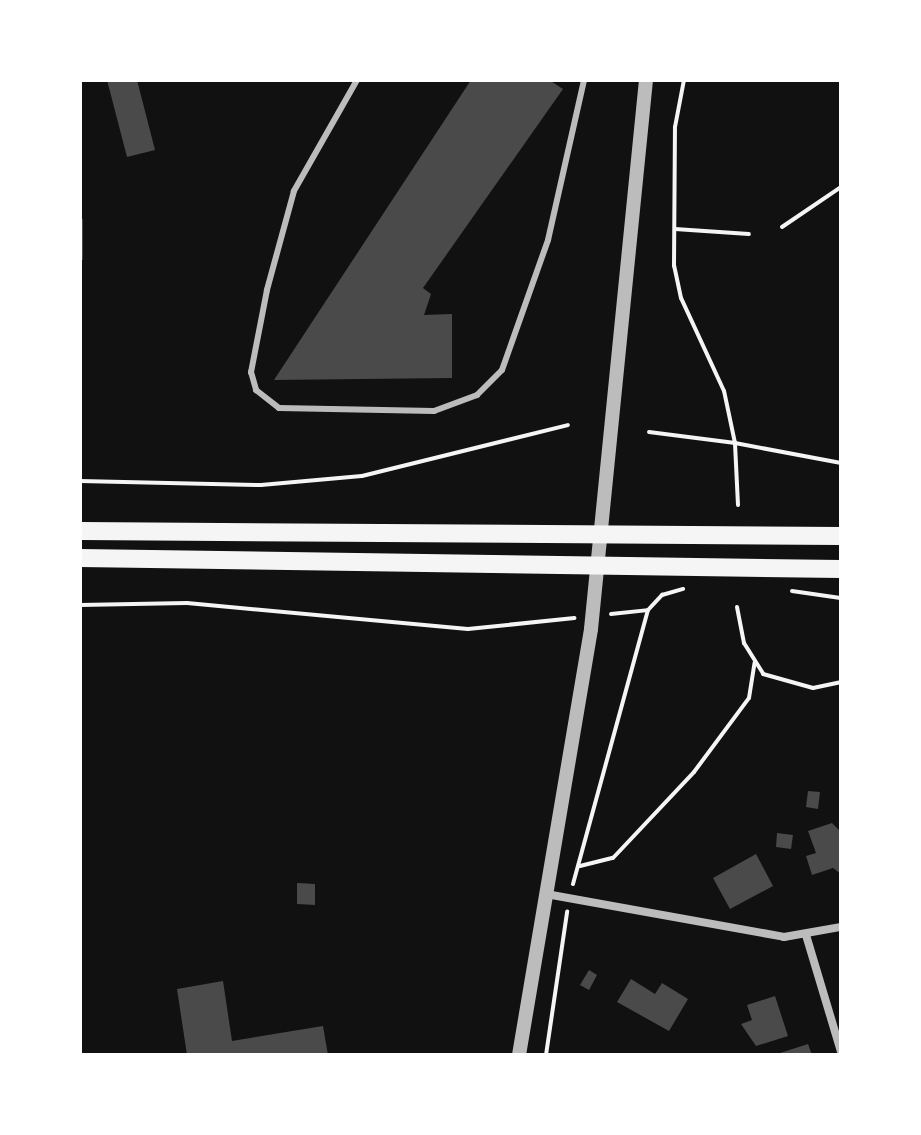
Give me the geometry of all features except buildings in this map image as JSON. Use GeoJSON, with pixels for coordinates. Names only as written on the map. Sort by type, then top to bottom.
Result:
{"type":"FeatureCollection","features":[{"type":"Feature","properties":{"kind":"highway"},"geometry":{"type":"LineString","coordinates":[[80,531],[841,536]]}},
{"type":"Feature","properties":{"kind":"highway"},"geometry":{"type":"LineString","coordinates":[[80,558],[597,568],[841,569]]}},
{"type":"Feature","properties":{"kind":"street"},"geometry":{"type":"LineString","coordinates":[[519,1055],[592,615],[646,80]]}},
{"type":"Feature","properties":{"kind":"street"},"geometry":{"type":"LineString","coordinates":[[546,894],[569,896],[709,927],[806,935],[841,927]]}},
{"type":"Feature","properties":{"kind":"street"},"geometry":{"type":"LineString","coordinates":[[806,935],[841,1052]]}},
{"type":"Feature","properties":{"kind":"lane"},"geometry":{"type":"LineString","coordinates":[[357,80],[294,191],[267,290],[251,372],[256,390],[279,408],[434,411],[477,395],[502,370],[548,240],[584,80]]}},
{"type":"Feature","properties":{"kind":"path"},"geometry":{"type":"LineString","coordinates":[[682,80],[675,229],[681,298],[724,391],[735,443],[738,505]]}},
{"type":"Feature","properties":{"kind":"path"},"geometry":{"type":"LineString","coordinates":[[782,227],[841,187]]}},
{"type":"Feature","properties":{"kind":"path"},"geometry":{"type":"LineString","coordinates":[[675,229],[749,234]]}},
{"type":"Feature","properties":{"kind":"path"},"geometry":{"type":"LineString","coordinates":[[80,481],[261,485],[362,476],[568,425]]}},
{"type":"Feature","properties":{"kind":"path"},"geometry":{"type":"LineString","coordinates":[[649,432],[735,443],[841,463]]}},
{"type":"Feature","properties":{"kind":"path"},"geometry":{"type":"LineString","coordinates":[[546,1055],[569,896],[580,866],[648,610],[662,595],[691,589]]}},
{"type":"Feature","properties":{"kind":"path"},"geometry":{"type":"LineString","coordinates":[[787,591],[841,598]]}},
{"type":"Feature","properties":{"kind":"path"},"geometry":{"type":"LineString","coordinates":[[80,605],[187,603],[468,629],[648,610]]}},
{"type":"Feature","properties":{"kind":"path"},"geometry":{"type":"LineString","coordinates":[[580,866],[613,858],[694,772],[749,698],[755,662],[737,607]]}},
{"type":"Feature","properties":{"kind":"path"},"geometry":{"type":"LineString","coordinates":[[755,662],[793,685],[841,682]]}}]}
